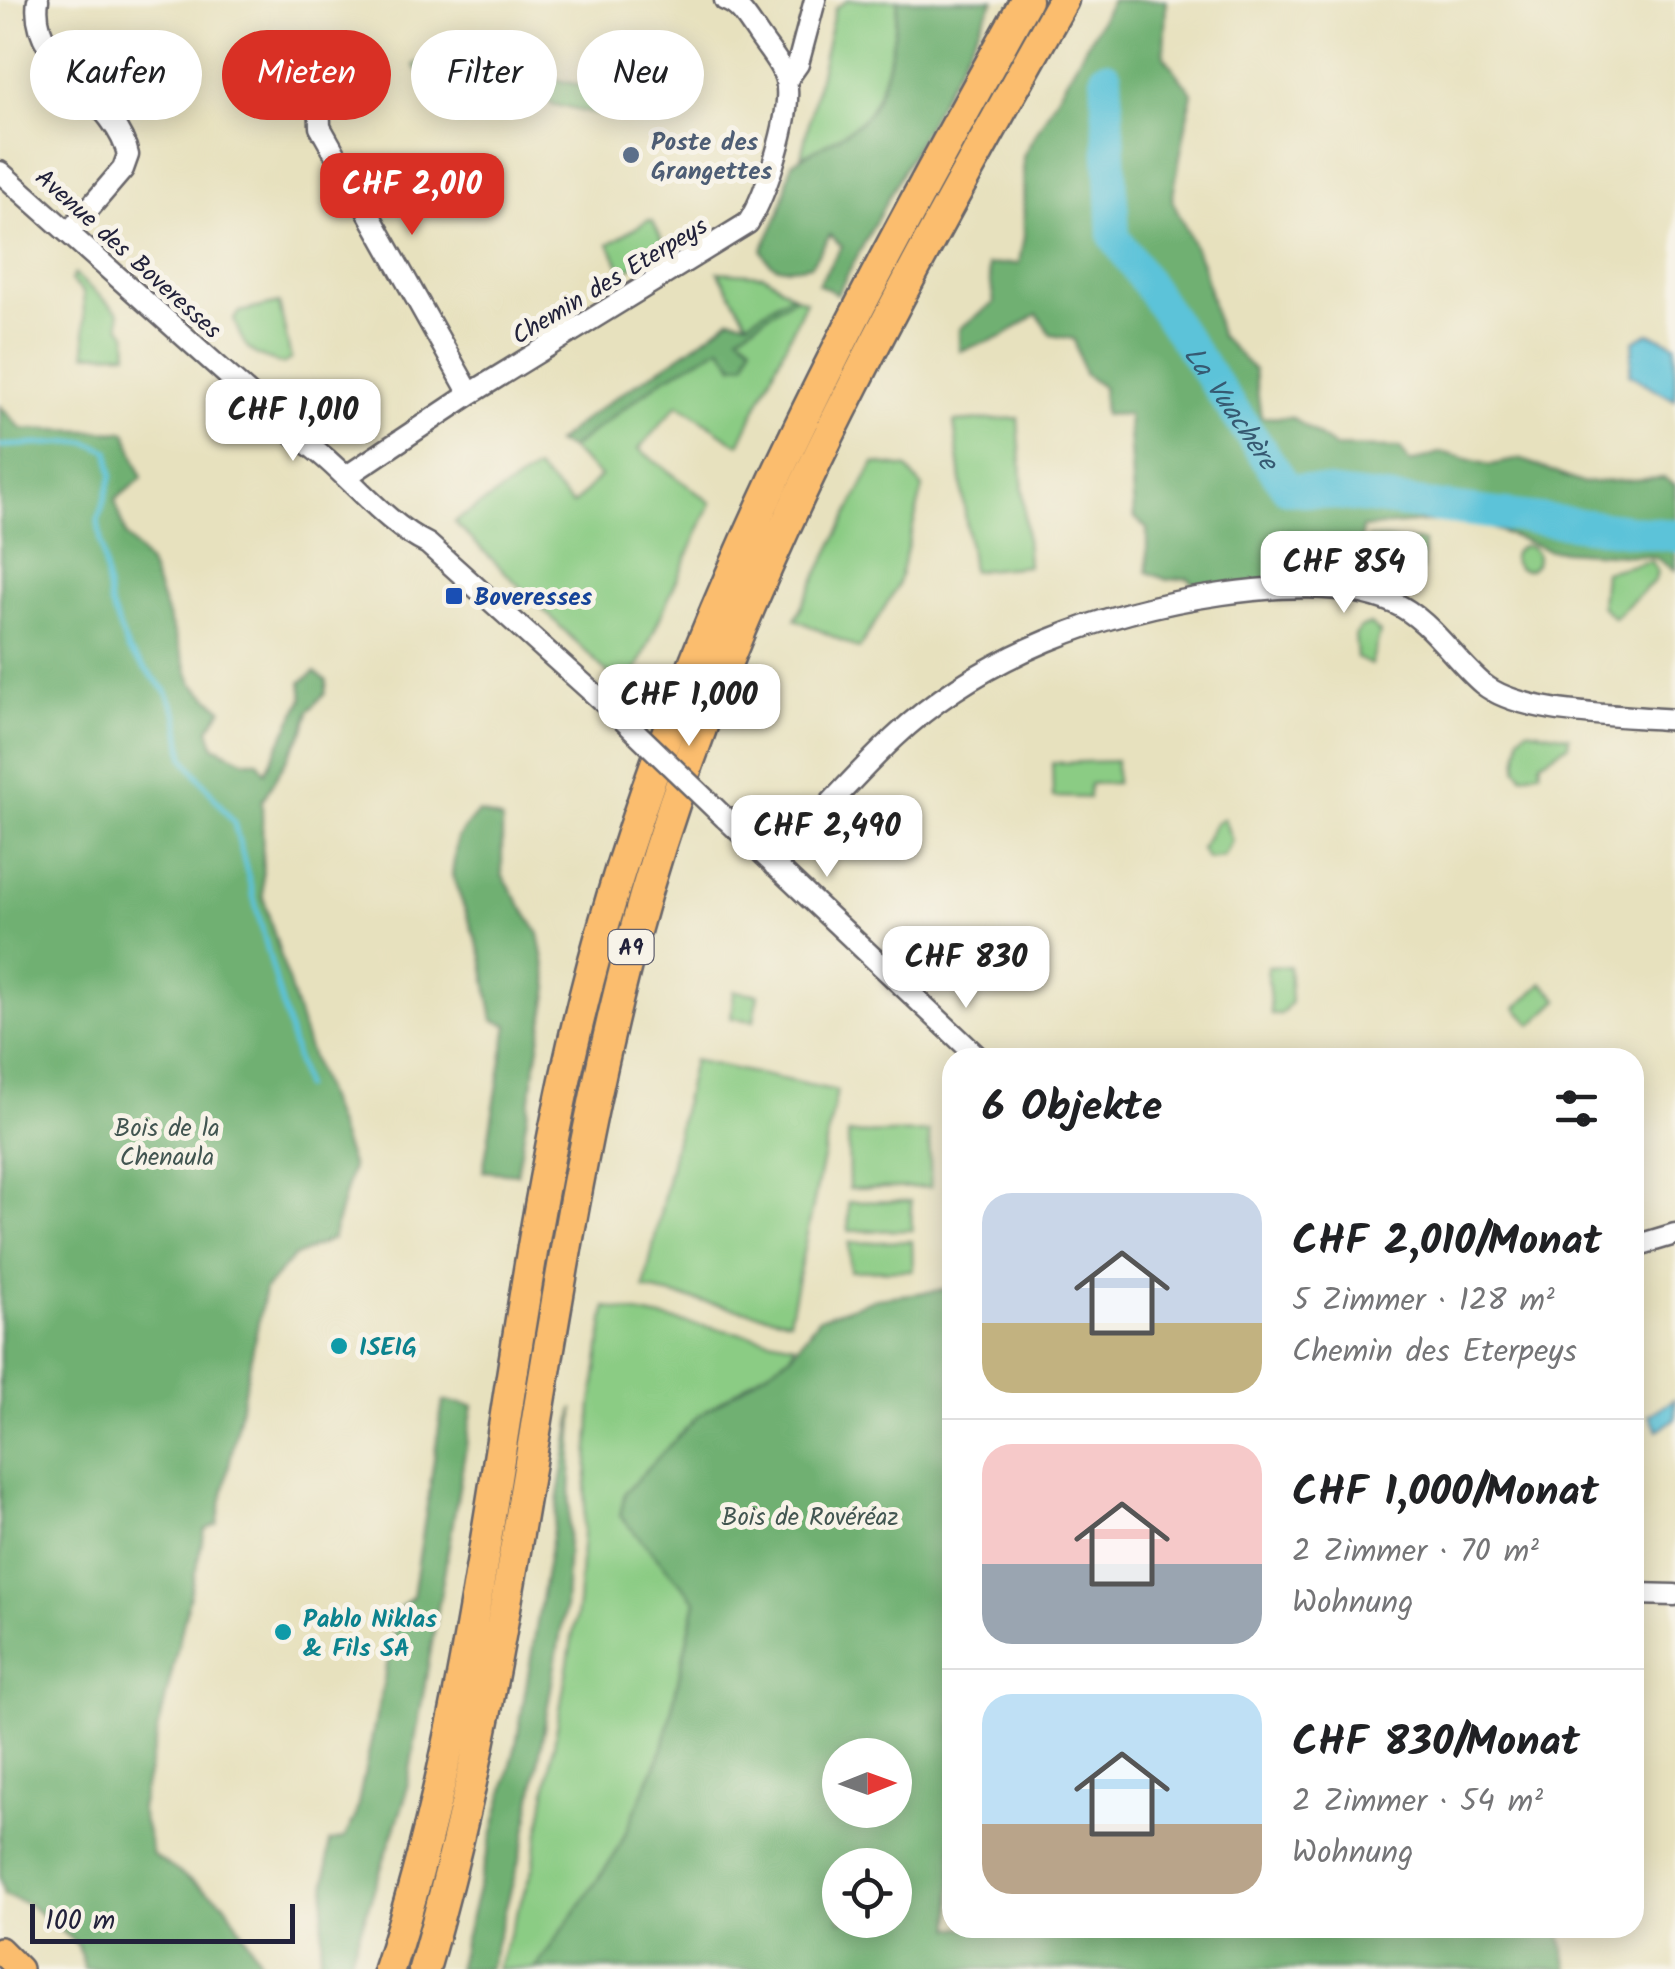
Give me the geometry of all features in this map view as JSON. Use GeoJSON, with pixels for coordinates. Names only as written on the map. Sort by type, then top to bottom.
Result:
{"type":"FeatureCollection","features":[{"type":"Feature","properties":{"kind":"highway","name":"A9"},"geometry":{"type":"LineString","coordinates":[[389,1969],[452,1716],[558,1111],[622,861],[692,660],[758,505],[864,294],[1026,0]]}},
{"type":"Feature","properties":{"kind":"highway","name":"A9"},"geometry":{"type":"LineString","coordinates":[[424,1969],[483,1730],[594,1103],[634,937],[669,817],[736,639],[828,435],[951,200],[1063,0]]}},
{"type":"Feature","properties":{"kind":"main road"},"geometry":{"type":"LineString","coordinates":[[0,1950],[19,1969]]}},
{"type":"Feature","properties":{"kind":"street"},"geometry":{"type":"LineString","coordinates":[[38,0],[39,29],[118,131],[128,155],[123,169],[69,232]]}},
{"type":"Feature","properties":{"kind":"street"},"geometry":{"type":"LineString","coordinates":[[725,0],[735,3],[751,24],[786,81]]}},
{"type":"Feature","properties":{"kind":"street","name":"Chemin des Eterpeys"},"geometry":{"type":"LineString","coordinates":[[346,476],[470,394],[748,223],[764,199],[785,105],[786,81],[798,64],[815,0]]}},
{"type":"Feature","properties":{"kind":"street"},"geometry":{"type":"LineString","coordinates":[[320,120],[320,127],[470,394]]}},
{"type":"Feature","properties":{"kind":"street","name":"Avenue des Boveresses"},"geometry":{"type":"LineString","coordinates":[[0,172],[620,717],[967,1048]]}},
{"type":"Feature","properties":{"kind":"street"},"geometry":{"type":"LineString","coordinates":[[774,865],[895,737],[958,690],[1025,651],[1095,620],[1200,598],[1280,587],[1367,594],[1418,617],[1458,661],[1501,696],[1675,720]]}},
{"type":"Feature","properties":{"kind":"street"},"geometry":{"type":"LineString","coordinates":[[1644,1243],[1675,1234]]}},
{"type":"Feature","properties":{"kind":"street"},"geometry":{"type":"LineString","coordinates":[[1644,1594],[1675,1595]]}},
{"type":"Feature","properties":{"kind":"green space"},"geometry":{"type":"Polygon","coordinates":[[[848,0],[898,0],[883,80],[862,120],[801,157],[835,8],[848,0]]]}},
{"type":"Feature","properties":{"kind":"green space"},"geometry":{"type":"Polygon","coordinates":[[[898,0],[994,0],[837,294],[818,284],[842,246],[830,235],[811,265],[776,266],[762,250],[780,212],[792,163],[861,121],[877,98],[888,64],[898,0]]]}},
{"type":"Feature","properties":{"kind":"green space"},"geometry":{"type":"Polygon","coordinates":[[[1112,0],[1166,0],[1164,56],[1192,93],[1172,200],[1202,263],[1220,335],[1254,370],[1261,417],[1293,418],[1335,447],[1400,448],[1410,463],[1441,452],[1490,465],[1521,459],[1581,483],[1664,478],[1675,485],[1675,571],[1655,557],[1548,550],[1466,518],[1362,528],[1360,584],[1330,578],[1331,552],[1298,574],[1210,599],[1188,578],[1167,580],[1147,572],[1147,529],[1134,517],[1128,414],[1104,415],[1102,387],[1084,374],[1074,339],[1051,335],[1037,314],[1002,337],[959,351],[959,329],[994,303],[988,265],[1019,263],[1024,236],[1023,156],[1112,0]]]}},
{"type":"Feature","properties":{"kind":"green space"},"geometry":{"type":"Polygon","coordinates":[[[557,80],[577,84],[577,110],[557,105],[557,80]]]}},
{"type":"Feature","properties":{"kind":"green space"},"geometry":{"type":"Polygon","coordinates":[[[648,220],[653,221],[665,246],[627,270],[621,269],[609,244],[648,220]]]}},
{"type":"Feature","properties":{"kind":"green space"},"geometry":{"type":"Polygon","coordinates":[[[718,272],[764,275],[791,294],[748,322],[718,272]]]}},
{"type":"Feature","properties":{"kind":"green space"},"geometry":{"type":"Polygon","coordinates":[[[74,274],[119,312],[120,326],[127,334],[128,353],[86,354],[83,292],[71,281],[74,274]]]}},
{"type":"Feature","properties":{"kind":"green space"},"geometry":{"type":"Polygon","coordinates":[[[791,294],[795,297],[739,334],[752,344],[746,363],[734,365],[721,347],[663,379],[570,449],[556,443],[598,409],[730,318],[748,321],[791,294]]]}},
{"type":"Feature","properties":{"kind":"green space"},"geometry":{"type":"Polygon","coordinates":[[[795,297],[806,301],[739,445],[678,404],[639,449],[711,503],[627,692],[454,522],[536,469],[573,505],[600,476],[570,449],[666,377],[721,347],[734,365],[739,334],[795,297]]]}},
{"type":"Feature","properties":{"kind":"green space"},"geometry":{"type":"Polygon","coordinates":[[[279,303],[291,359],[283,364],[250,350],[234,319],[240,312],[279,303]]]}},
{"type":"Feature","properties":{"kind":"green space","name":"Bois de la Chenaula"},"geometry":{"type":"Polygon","coordinates":[[[0,406],[22,429],[126,432],[142,478],[115,500],[126,536],[149,564],[192,683],[222,709],[209,729],[214,746],[245,761],[258,761],[265,772],[303,698],[301,682],[315,672],[327,681],[325,693],[309,711],[304,730],[262,801],[263,896],[307,1044],[352,1167],[332,1239],[293,1257],[265,1289],[217,1524],[205,1530],[140,1808],[153,1855],[226,1904],[265,1969],[84,1969],[78,1945],[28,1904],[4,1895],[0,1877],[0,406]]]}},
{"type":"Feature","properties":{"kind":"green space"},"geometry":{"type":"Polygon","coordinates":[[[1018,418],[1028,566],[972,571],[954,422],[1018,418]]]}},
{"type":"Feature","properties":{"kind":"green space"},"geometry":{"type":"Polygon","coordinates":[[[874,463],[907,468],[923,488],[897,587],[859,649],[795,619],[874,463]]]}},
{"type":"Feature","properties":{"kind":"green space"},"geometry":{"type":"Polygon","coordinates":[[[1369,538],[1424,542],[1422,570],[1367,565],[1369,538]]]}},
{"type":"Feature","properties":{"kind":"green space"},"geometry":{"type":"Polygon","coordinates":[[[1525,546],[1537,558],[1525,570],[1513,558],[1525,546]]]}},
{"type":"Feature","properties":{"kind":"green space"},"geometry":{"type":"Polygon","coordinates":[[[1651,561],[1657,571],[1655,580],[1614,618],[1601,606],[1604,572],[1651,561]]]}},
{"type":"Feature","properties":{"kind":"green space"},"geometry":{"type":"Polygon","coordinates":[[[1370,624],[1380,633],[1371,665],[1357,658],[1355,635],[1370,624]]]}},
{"type":"Feature","properties":{"kind":"green space"},"geometry":{"type":"Polygon","coordinates":[[[1527,729],[1569,736],[1568,745],[1541,762],[1540,771],[1522,776],[1517,768],[1520,735],[1527,729]]]}},
{"type":"Feature","properties":{"kind":"green space"},"geometry":{"type":"Polygon","coordinates":[[[1116,761],[1116,783],[1089,784],[1089,798],[1053,797],[1052,763],[1116,761]]]}},
{"type":"Feature","properties":{"kind":"green space"},"geometry":{"type":"Polygon","coordinates":[[[478,812],[502,820],[502,875],[539,934],[549,987],[517,1174],[483,1171],[508,1025],[493,1020],[482,956],[452,875],[457,838],[478,812]]]}},
{"type":"Feature","properties":{"kind":"green space"},"geometry":{"type":"Polygon","coordinates":[[[1224,819],[1232,841],[1223,857],[1207,859],[1201,849],[1215,823],[1224,819]]]}},
{"type":"Feature","properties":{"kind":"green space"},"geometry":{"type":"Polygon","coordinates":[[[1289,966],[1291,1002],[1281,1014],[1271,1014],[1267,967],[1289,966]]]}},
{"type":"Feature","properties":{"kind":"green space"},"geometry":{"type":"Polygon","coordinates":[[[1543,983],[1559,1000],[1532,1025],[1516,1008],[1543,983]]]}},
{"type":"Feature","properties":{"kind":"green space"},"geometry":{"type":"Polygon","coordinates":[[[734,991],[758,994],[754,1021],[731,1018],[734,991]]]}},
{"type":"Feature","properties":{"kind":"green space"},"geometry":{"type":"Polygon","coordinates":[[[693,1060],[837,1091],[789,1320],[644,1289],[693,1060]]]}},
{"type":"Feature","properties":{"kind":"green space"},"geometry":{"type":"Polygon","coordinates":[[[929,1132],[931,1187],[849,1189],[848,1134],[929,1132]]]}},
{"type":"Feature","properties":{"kind":"green space"},"geometry":{"type":"Polygon","coordinates":[[[911,1201],[912,1230],[849,1231],[848,1202],[911,1201]]]}},
{"type":"Feature","properties":{"kind":"green space"},"geometry":{"type":"Polygon","coordinates":[[[912,1241],[913,1270],[850,1271],[849,1243],[912,1241]]]}},
{"type":"Feature","properties":{"kind":"green space","name":"Bois de Rovéréaz"},"geometry":{"type":"Polygon","coordinates":[[[942,1290],[942,1938],[1561,1938],[1568,1969],[535,1969],[617,1852],[663,1748],[696,1601],[620,1516],[625,1492],[697,1417],[791,1355],[819,1318],[877,1298],[942,1290]]]}},
{"type":"Feature","properties":{"kind":"green space"},"geometry":{"type":"Polygon","coordinates":[[[606,1307],[795,1344],[791,1355],[697,1417],[621,1516],[696,1601],[663,1748],[617,1852],[535,1969],[497,1969],[533,1867],[578,1604],[592,1404],[606,1307]]]}},
{"type":"Feature","properties":{"kind":"green space"},"geometry":{"type":"Polygon","coordinates":[[[443,1401],[473,1406],[405,1799],[347,1969],[319,1969],[329,1842],[344,1838],[355,1818],[399,1608],[413,1596],[443,1401]]]}},
{"type":"Feature","properties":{"kind":"green space"},"geometry":{"type":"Polygon","coordinates":[[[574,1408],[565,1607],[525,1838],[489,1969],[457,1969],[516,1745],[574,1408]]]}},
{"type":"Feature","properties":{"kind":"water"},"geometry":{"type":"Polygon","coordinates":[[[1649,333],[1675,344],[1675,400],[1629,374],[1634,341],[1649,333]]]}},
{"type":"Feature","properties":{"kind":"water"},"geometry":{"type":"Polygon","coordinates":[[[1675,1399],[1675,1419],[1658,1430],[1649,1415],[1675,1399]]]}},
{"type":"Feature","properties":{"kind":"waterway","name":"La Vuachère"},"geometry":{"type":"LineString","coordinates":[[1106,76],[1114,236],[1287,488],[1675,536]]}},
{"type":"Feature","properties":{"kind":"waterway"},"geometry":{"type":"LineString","coordinates":[[0,446],[86,442],[109,451],[112,476],[98,521],[110,604],[128,650],[166,691],[178,716],[184,758],[234,823],[304,1087]]}},
{"type":"Feature","properties":{"kind":"place","name":"Poste des Grangettes"},"geometry":{"type":"Point","coordinates":[631,155]}},
{"type":"Feature","properties":{"kind":"place","name":"Boveresses"},"geometry":{"type":"Point","coordinates":[454,596]}},
{"type":"Feature","properties":{"kind":"place","name":"ISEIG"},"geometry":{"type":"Point","coordinates":[339,1346]}},
{"type":"Feature","properties":{"kind":"place","name":"Pablo Niklas & Fils SA"},"geometry":{"type":"Point","coordinates":[283,1632]}}]}
